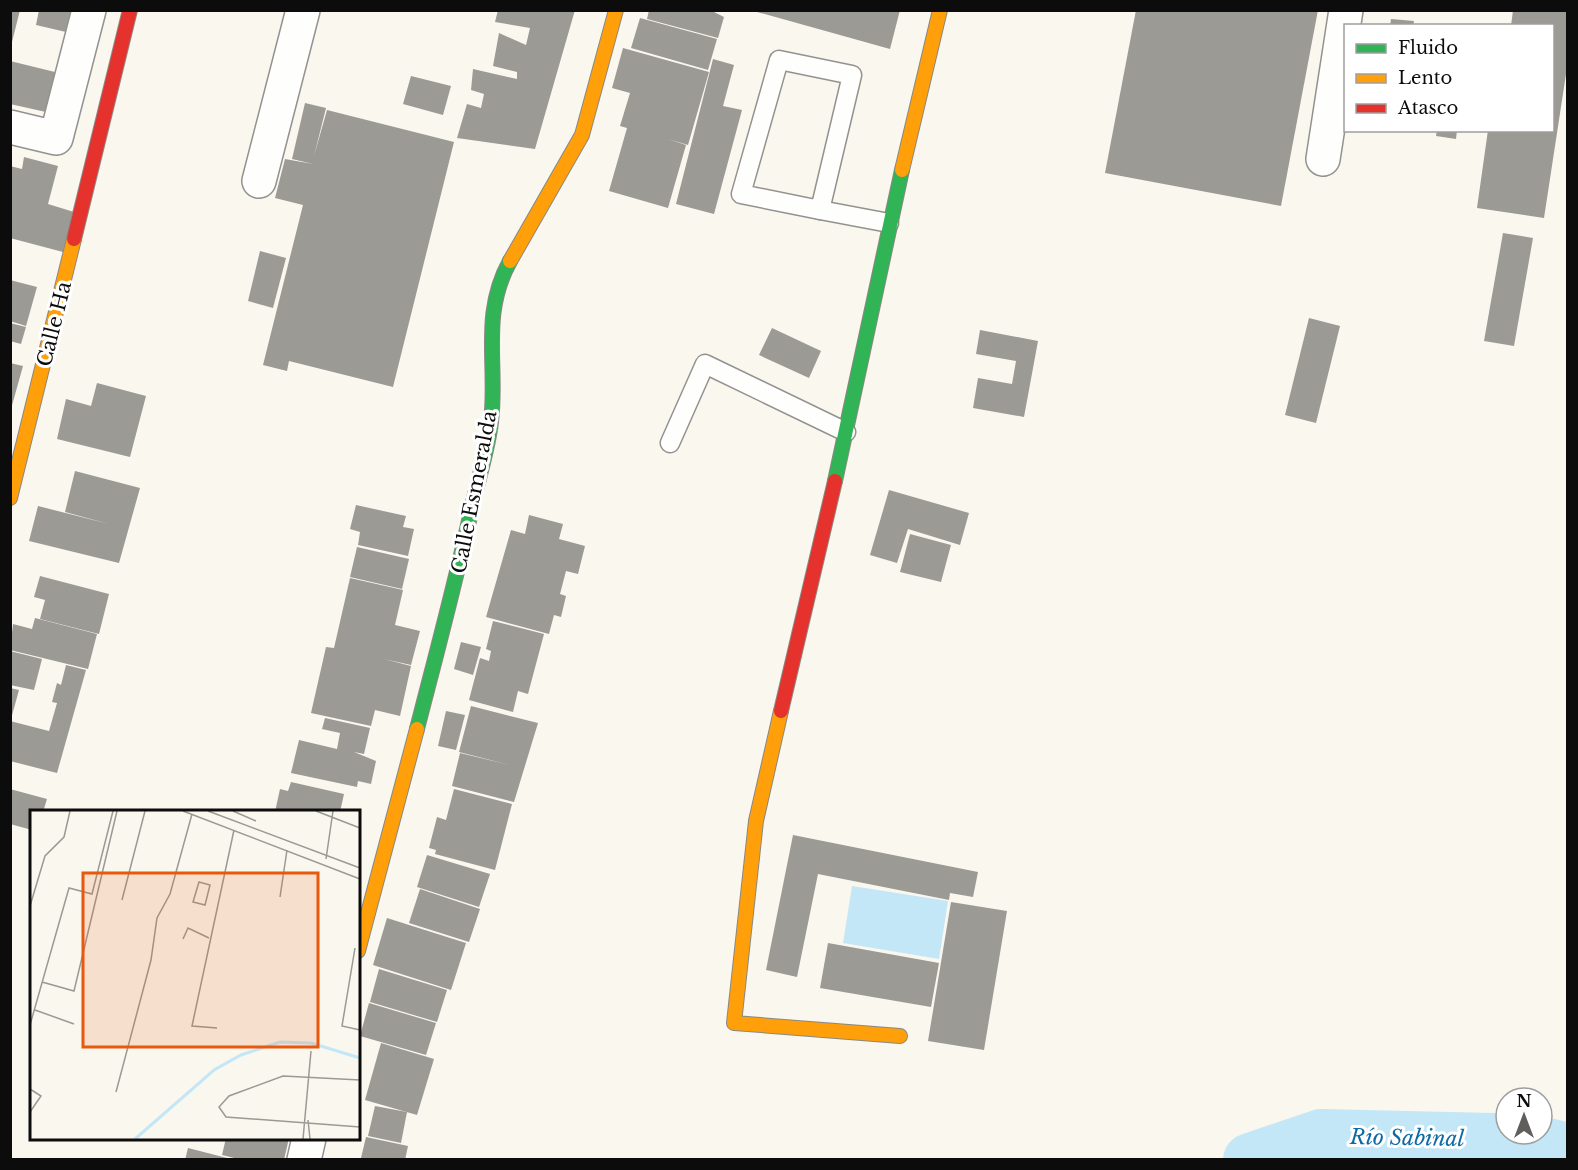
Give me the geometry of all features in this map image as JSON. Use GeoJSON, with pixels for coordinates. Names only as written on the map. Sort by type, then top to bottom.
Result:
{"type":"FeatureCollection","features":[{"type":"Feature","properties":{"kind":"street"},"geometry":{"type":"LineString","coordinates":[[10,127],[56,138],[89,10]]}},
{"type":"Feature","properties":{"kind":"street","name":"Calle Ha"},"geometry":{"type":"LineString","coordinates":[[10,498],[98,150],[130,10]]}},
{"type":"Feature","properties":{"kind":"street"},"geometry":{"type":"LineString","coordinates":[[259,181],[303,10]]}},
{"type":"Feature","properties":{"kind":"street","name":"Calle Esmeralda"},"geometry":{"type":"LineString","coordinates":[[360,943],[456,580],[491,423],[493,374],[490,334],[494,297],[507,267],[582,135],[616,10]]}},
{"type":"Feature","properties":{"kind":"street"},"geometry":{"type":"LineString","coordinates":[[900,1036],[734,1023],[756,821],[846,432],[889,223],[940,10]]}},
{"type":"Feature","properties":{"kind":"street"},"geometry":{"type":"LineString","coordinates":[[1323,159],[1346,10]]}},
{"type":"Feature","properties":{"kind":"street"},"geometry":{"type":"LineString","coordinates":[[73,73],[113,84]]}},
{"type":"Feature","properties":{"kind":"street"},"geometry":{"type":"LineString","coordinates":[[304,1160],[309,1140]]}},
{"type":"Feature","properties":{"kind":"lane"},"geometry":{"type":"LineString","coordinates":[[820,210],[852,75],[779,60],[741,194],[820,210],[889,223]]}},
{"type":"Feature","properties":{"kind":"lane"},"geometry":{"type":"LineString","coordinates":[[670,443],[705,364],[846,432]]}},
{"type":"Feature","properties":{"kind":"water"},"geometry":{"type":"Polygon","coordinates":[[[852,886],[948,901],[939,959],[843,943],[852,886]]]}},
{"type":"Feature","properties":{"kind":"building"},"geometry":{"type":"Polygon","coordinates":[[[10,10],[20,10],[11,46],[10,46],[10,10]]]}},
{"type":"Feature","properties":{"kind":"building"},"geometry":{"type":"Polygon","coordinates":[[[39,10],[71,10],[66,32],[36,25],[39,10]]]}},
{"type":"Feature","properties":{"kind":"building"},"geometry":{"type":"Polygon","coordinates":[[[498,10],[575,10],[535,149],[457,138],[467,104],[481,108],[484,94],[471,90],[473,69],[517,79],[517,72],[493,66],[499,33],[526,45],[530,28],[495,22],[498,10]]]}},
{"type":"Feature","properties":{"kind":"building"},"geometry":{"type":"Polygon","coordinates":[[[649,10],[710,10],[724,17],[718,38],[647,19],[649,10]]]}},
{"type":"Feature","properties":{"kind":"building"},"geometry":{"type":"Polygon","coordinates":[[[750,10],[900,10],[890,49],[750,10]]]}},
{"type":"Feature","properties":{"kind":"building"},"geometry":{"type":"Polygon","coordinates":[[[1136,10],[1318,10],[1281,206],[1105,173],[1136,10]]]}},
{"type":"Feature","properties":{"kind":"building"},"geometry":{"type":"Polygon","coordinates":[[[1513,10],[1568,10],[1568,61],[1544,218],[1477,208],[1488,132],[1554,132],[1554,24],[1511,24],[1513,10]]]}},
{"type":"Feature","properties":{"kind":"building"},"geometry":{"type":"Polygon","coordinates":[[[640,18],[717,39],[708,70],[631,48],[640,18]]]}},
{"type":"Feature","properties":{"kind":"building"},"geometry":{"type":"Polygon","coordinates":[[[1391,19],[1414,21],[1413,24],[1390,24],[1391,19]]]}},
{"type":"Feature","properties":{"kind":"building"},"geometry":{"type":"Polygon","coordinates":[[[623,48],[709,72],[688,145],[668,139],[686,145],[668,208],[609,191],[627,128],[620,126],[630,93],[612,88],[623,48]]]}},
{"type":"Feature","properties":{"kind":"building"},"geometry":{"type":"Polygon","coordinates":[[[713,59],[734,65],[723,106],[742,110],[714,214],[676,204],[713,59]]]}},
{"type":"Feature","properties":{"kind":"building"},"geometry":{"type":"Polygon","coordinates":[[[10,61],[55,72],[46,112],[10,104],[10,61]]]}},
{"type":"Feature","properties":{"kind":"building"},"geometry":{"type":"Polygon","coordinates":[[[411,76],[451,86],[443,115],[403,104],[411,76]]]}},
{"type":"Feature","properties":{"kind":"building"},"geometry":{"type":"Polygon","coordinates":[[[305,103],[326,108],[314,156],[327,110],[454,142],[393,387],[289,361],[287,371],[263,365],[303,205],[275,198],[285,159],[313,164],[292,159],[305,103]]]}},
{"type":"Feature","properties":{"kind":"building"},"geometry":{"type":"Polygon","coordinates":[[[1437,132],[1457,132],[1456,139],[1436,136],[1437,132]]]}},
{"type":"Feature","properties":{"kind":"building"},"geometry":{"type":"Polygon","coordinates":[[[24,157],[58,166],[48,204],[74,212],[63,252],[10,238],[10,166],[22,169],[24,157]]]}},
{"type":"Feature","properties":{"kind":"building"},"geometry":{"type":"Polygon","coordinates":[[[1503,233],[1533,238],[1514,346],[1484,341],[1503,233]]]}},
{"type":"Feature","properties":{"kind":"building"},"geometry":{"type":"Polygon","coordinates":[[[260,251],[286,258],[273,308],[248,301],[260,251]]]}},
{"type":"Feature","properties":{"kind":"building"},"geometry":{"type":"Polygon","coordinates":[[[10,280],[37,287],[26,326],[10,321],[10,280]]]}},
{"type":"Feature","properties":{"kind":"building"},"geometry":{"type":"Polygon","coordinates":[[[1309,318],[1340,326],[1316,423],[1285,415],[1309,318]]]}},
{"type":"Feature","properties":{"kind":"building"},"geometry":{"type":"Polygon","coordinates":[[[10,323],[26,327],[21,344],[10,341],[10,323]]]}},
{"type":"Feature","properties":{"kind":"building"},"geometry":{"type":"Polygon","coordinates":[[[772,328],[821,351],[809,378],[759,355],[772,328]]]}},
{"type":"Feature","properties":{"kind":"building"},"geometry":{"type":"Polygon","coordinates":[[[980,330],[1038,341],[1024,417],[973,408],[978,378],[1012,384],[1016,361],[976,354],[980,330]]]}},
{"type":"Feature","properties":{"kind":"building"},"geometry":{"type":"Polygon","coordinates":[[[10,363],[23,366],[11,409],[10,408],[10,363]]]}},
{"type":"Feature","properties":{"kind":"building"},"geometry":{"type":"Polygon","coordinates":[[[97,383],[146,396],[130,457],[57,439],[66,399],[91,406],[97,383]]]}},
{"type":"Feature","properties":{"kind":"building"},"geometry":{"type":"Polygon","coordinates":[[[75,471],[140,488],[119,563],[29,541],[38,506],[109,524],[65,512],[75,471]]]}},
{"type":"Feature","properties":{"kind":"building"},"geometry":{"type":"Polygon","coordinates":[[[889,490],[969,513],[960,545],[908,529],[897,563],[870,555],[889,490]]]}},
{"type":"Feature","properties":{"kind":"building"},"geometry":{"type":"Polygon","coordinates":[[[356,505],[406,516],[403,527],[414,529],[408,556],[358,545],[360,532],[350,529],[356,505]]]}},
{"type":"Feature","properties":{"kind":"building"},"geometry":{"type":"Polygon","coordinates":[[[529,515],[563,524],[559,539],[585,546],[578,574],[566,571],[560,594],[566,596],[561,617],[554,615],[549,634],[486,617],[511,530],[525,534],[529,515]]]}},
{"type":"Feature","properties":{"kind":"building"},"geometry":{"type":"Polygon","coordinates":[[[910,534],[951,545],[941,582],[900,572],[910,534]]]}},
{"type":"Feature","properties":{"kind":"building"},"geometry":{"type":"Polygon","coordinates":[[[357,547],[409,559],[402,589],[350,577],[357,547]]]}},
{"type":"Feature","properties":{"kind":"building"},"geometry":{"type":"Polygon","coordinates":[[[40,576],[109,594],[99,634],[40,619],[45,600],[34,597],[40,576]]]}},
{"type":"Feature","properties":{"kind":"building"},"geometry":{"type":"Polygon","coordinates":[[[350,578],[403,590],[395,625],[420,631],[411,665],[384,659],[411,666],[400,716],[375,710],[371,726],[311,713],[326,647],[334,648],[350,578]]]}},
{"type":"Feature","properties":{"kind":"building"},"geometry":{"type":"Polygon","coordinates":[[[35,618],[97,634],[88,669],[10,650],[13,624],[32,629],[35,618]]]}},
{"type":"Feature","properties":{"kind":"building"},"geometry":{"type":"Polygon","coordinates":[[[493,621],[544,634],[528,694],[518,691],[513,712],[469,700],[480,658],[489,661],[491,651],[486,649],[493,621]]]}},
{"type":"Feature","properties":{"kind":"building"},"geometry":{"type":"Polygon","coordinates":[[[461,642],[481,647],[473,675],[454,669],[461,642]]]}},
{"type":"Feature","properties":{"kind":"building"},"geometry":{"type":"Polygon","coordinates":[[[10,651],[42,659],[34,690],[10,685],[10,651]]]}},
{"type":"Feature","properties":{"kind":"building"},"geometry":{"type":"Polygon","coordinates":[[[66,665],[86,670],[57,773],[10,761],[10,721],[49,731],[57,703],[52,702],[57,683],[61,685],[66,665]]]}},
{"type":"Feature","properties":{"kind":"building"},"geometry":{"type":"Polygon","coordinates":[[[10,688],[19,690],[11,719],[10,718],[10,688]]]}},
{"type":"Feature","properties":{"kind":"building"},"geometry":{"type":"Polygon","coordinates":[[[471,706],[538,723],[514,802],[452,786],[460,753],[510,765],[459,752],[471,706]]]}},
{"type":"Feature","properties":{"kind":"building"},"geometry":{"type":"Polygon","coordinates":[[[446,711],[465,715],[456,750],[438,746],[446,711]]]}},
{"type":"Feature","properties":{"kind":"building"},"geometry":{"type":"Polygon","coordinates":[[[325,718],[370,728],[364,754],[354,752],[376,761],[371,784],[358,781],[357,787],[291,773],[299,740],[337,749],[340,733],[322,729],[325,718]]]}},
{"type":"Feature","properties":{"kind":"building"},"geometry":{"type":"Polygon","coordinates":[[[291,782],[344,794],[340,810],[275,810],[280,789],[288,791],[291,782]]]}},
{"type":"Feature","properties":{"kind":"building"},"geometry":{"type":"Polygon","coordinates":[[[10,789],[47,799],[44,810],[30,810],[30,829],[10,824],[10,789]]]}},
{"type":"Feature","properties":{"kind":"building"},"geometry":{"type":"Polygon","coordinates":[[[454,789],[512,804],[495,870],[435,854],[436,850],[429,848],[437,817],[446,820],[454,789]]]}},
{"type":"Feature","properties":{"kind":"building"},"geometry":{"type":"Polygon","coordinates":[[[793,835],[978,872],[973,897],[950,893],[949,900],[818,874],[797,977],[766,970],[793,835]]]}},
{"type":"Feature","properties":{"kind":"building"},"geometry":{"type":"Polygon","coordinates":[[[427,855],[490,874],[479,907],[417,887],[427,855]]]}},
{"type":"Feature","properties":{"kind":"building"},"geometry":{"type":"Polygon","coordinates":[[[420,889],[480,909],[469,942],[409,923],[420,889]]]}},
{"type":"Feature","properties":{"kind":"building"},"geometry":{"type":"Polygon","coordinates":[[[951,902],[1007,911],[984,1050],[928,1041],[951,902]]]}},
{"type":"Feature","properties":{"kind":"building"},"geometry":{"type":"Polygon","coordinates":[[[387,918],[466,943],[451,990],[373,965],[387,918]]]}},
{"type":"Feature","properties":{"kind":"building"},"geometry":{"type":"Polygon","coordinates":[[[828,943],[939,963],[931,1007],[820,988],[828,943]]]}},
{"type":"Feature","properties":{"kind":"building"},"geometry":{"type":"Polygon","coordinates":[[[379,969],[447,990],[437,1022],[370,1002],[379,969]]]}},
{"type":"Feature","properties":{"kind":"building"},"geometry":{"type":"Polygon","coordinates":[[[369,1003],[436,1023],[426,1055],[360,1036],[369,1003]]]}},
{"type":"Feature","properties":{"kind":"building"},"geometry":{"type":"Polygon","coordinates":[[[381,1043],[434,1059],[417,1115],[365,1100],[381,1043]]]}},
{"type":"Feature","properties":{"kind":"building"},"geometry":{"type":"Polygon","coordinates":[[[375,1106],[407,1112],[401,1143],[368,1136],[375,1106]]]}},
{"type":"Feature","properties":{"kind":"building"},"geometry":{"type":"Polygon","coordinates":[[[366,1137],[408,1146],[405,1160],[361,1158],[366,1137]]]}},
{"type":"Feature","properties":{"kind":"building"},"geometry":{"type":"Polygon","coordinates":[[[226,1140],[289,1140],[284,1160],[242,1160],[222,1155],[226,1140]]]}},
{"type":"Feature","properties":{"kind":"building"},"geometry":{"type":"Polygon","coordinates":[[[188,1148],[231,1159],[231,1160],[185,1160],[188,1148]]]}},
{"type":"Feature","properties":{"kind":"waterway","name":"Río Sabinal"},"geometry":{"type":"LineString","coordinates":[[1250,1160],[1321,1136],[1531,1141],[1568,1150]]}},
{"type":"Feature","properties":{"kind":"traffic: fast"},"geometry":{"type":"LineString","coordinates":[[835,481],[902,170]]}},
{"type":"Feature","properties":{"kind":"traffic: fast"},"geometry":{"type":"LineString","coordinates":[[417,729],[488,443],[493,401],[492,340],[495,301],[510,261]]}},
{"type":"Feature","properties":{"kind":"traffic: slow"},"geometry":{"type":"LineString","coordinates":[[510,261],[582,135],[616,10]]}},
{"type":"Feature","properties":{"kind":"traffic: slow"},"geometry":{"type":"LineString","coordinates":[[902,170],[940,10]]}},
{"type":"Feature","properties":{"kind":"traffic: slow"},"geometry":{"type":"LineString","coordinates":[[10,498],[74,239]]}},
{"type":"Feature","properties":{"kind":"traffic: slow"},"geometry":{"type":"LineString","coordinates":[[781,711],[756,821],[734,1023],[900,1036]]}},
{"type":"Feature","properties":{"kind":"traffic: slow"},"geometry":{"type":"LineString","coordinates":[[360,943],[417,729]]}},
{"type":"Feature","properties":{"kind":"traffic: jam"},"geometry":{"type":"LineString","coordinates":[[74,239],[130,10]]}},
{"type":"Feature","properties":{"kind":"traffic: jam"},"geometry":{"type":"LineString","coordinates":[[781,711],[835,481]]}}]}
